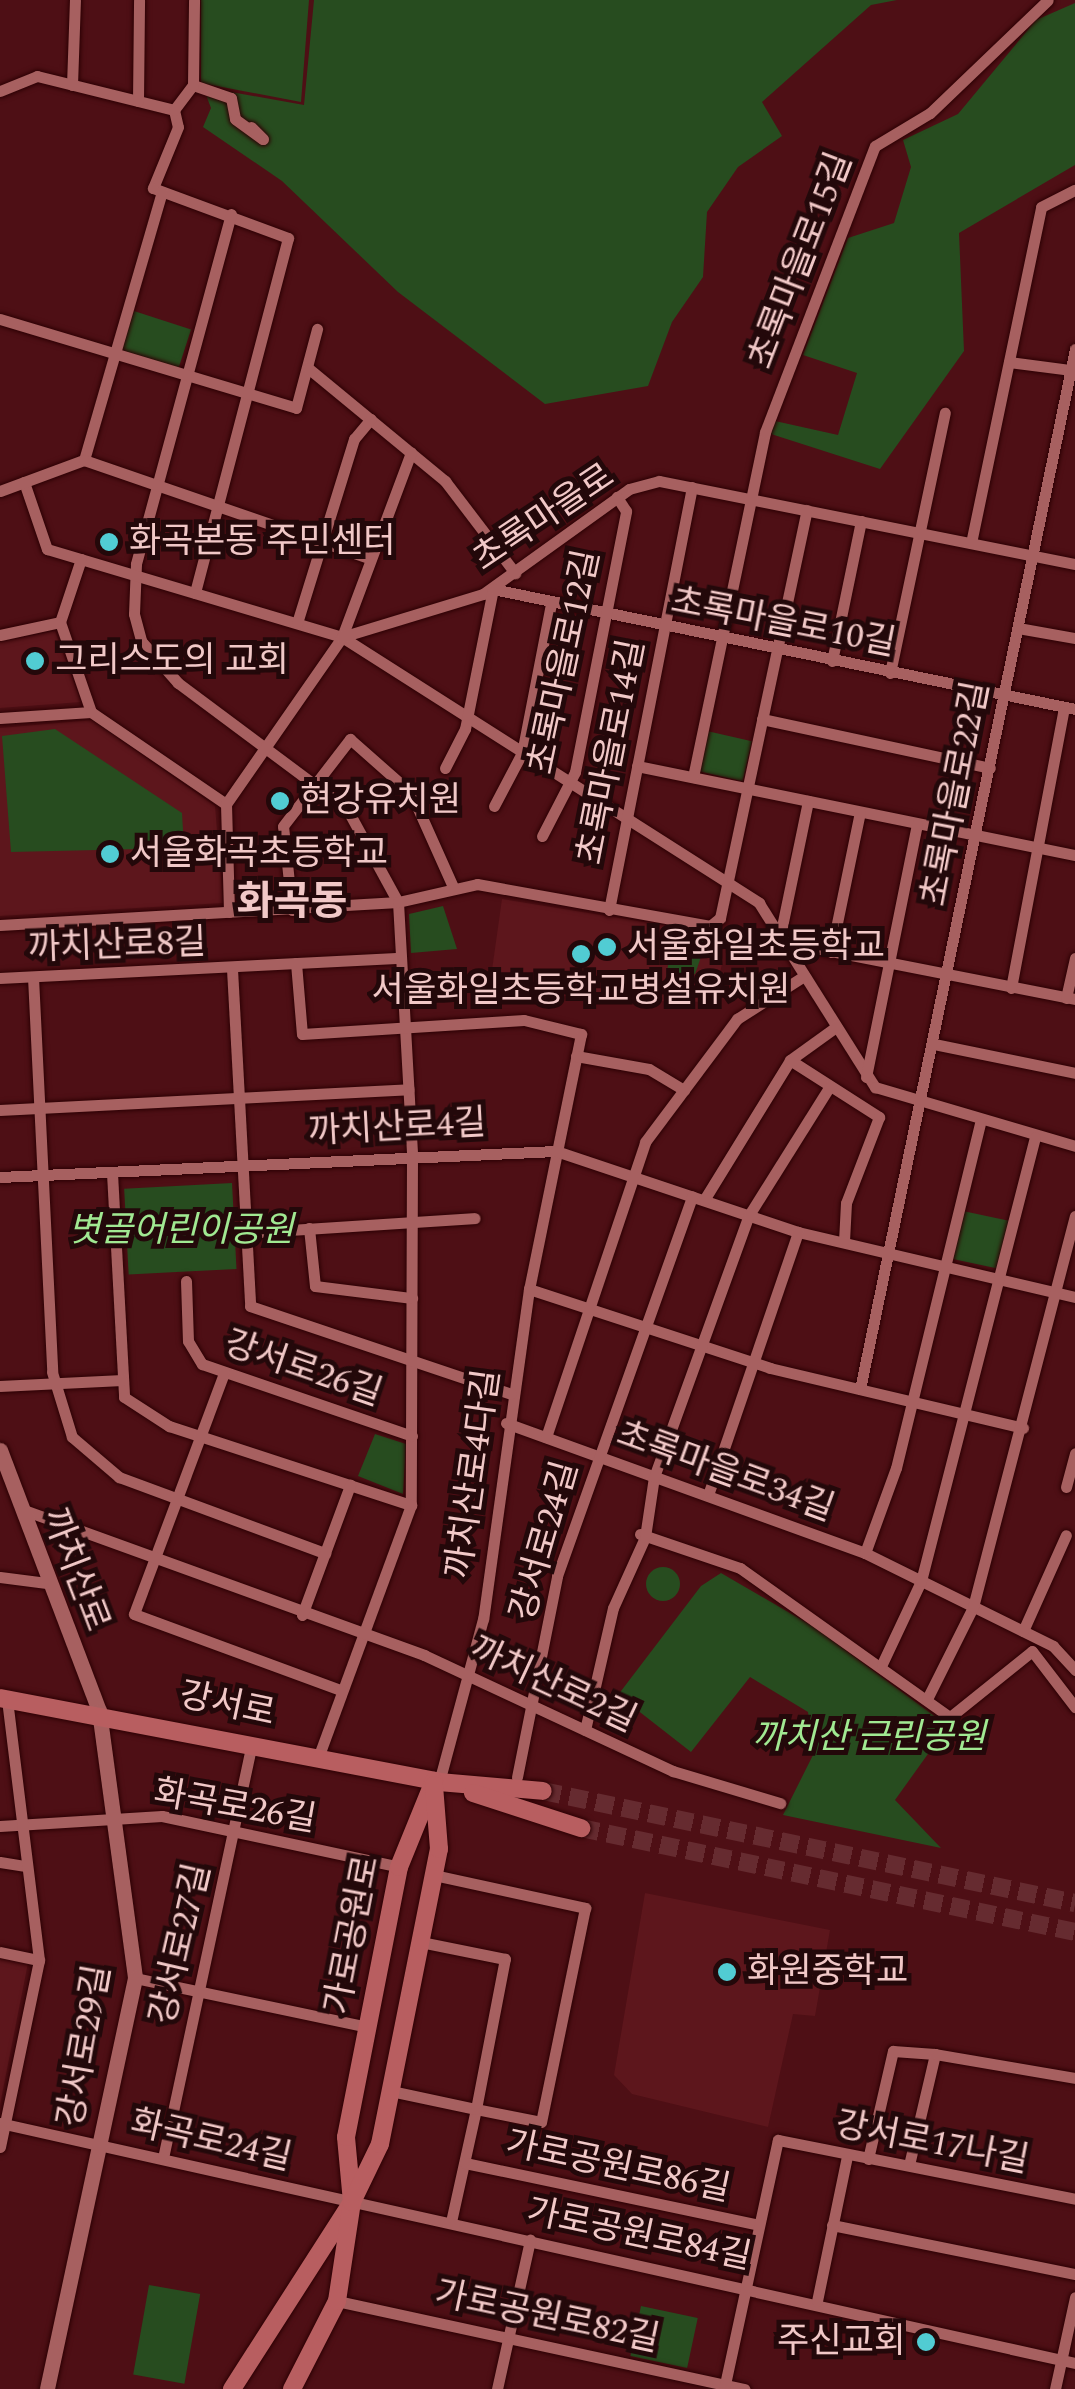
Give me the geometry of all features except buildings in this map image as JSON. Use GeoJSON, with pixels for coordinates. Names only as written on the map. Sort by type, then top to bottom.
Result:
{"type":"FeatureCollection","features":[{"type":"Feature","properties":{"kind":"main road","name":"강서로"},"geometry":{"type":"LineString","coordinates":[[3,1699],[98,1711],[436,1781],[543,1791]]}},
{"type":"Feature","properties":{"kind":"main road","name":"강서로"},"geometry":{"type":"LineString","coordinates":[[436,1781],[581,1828]]}},
{"type":"Feature","properties":{"kind":"main road","name":"가로공원로"},"geometry":{"type":"LineString","coordinates":[[292,2389],[337,2301],[352,2202],[346,2137],[399,1867],[436,1781]]}},
{"type":"Feature","properties":{"kind":"main road","name":"가로공원로"},"geometry":{"type":"LineString","coordinates":[[232,2389],[352,2202],[380,2144],[434,1875],[436,1781]]}},
{"type":"Feature","properties":{"kind":"street"},"geometry":{"type":"LineString","coordinates":[[72,84],[75,0]]}},
{"type":"Feature","properties":{"kind":"street"},"geometry":{"type":"LineString","coordinates":[[138,101],[139,0]]}},
{"type":"Feature","properties":{"kind":"street"},"geometry":{"type":"LineString","coordinates":[[174,110],[193,85],[194,0]]}},
{"type":"Feature","properties":{"kind":"street","name":"초록마을로15길"},"geometry":{"type":"LineString","coordinates":[[693,777],[765,432],[875,146],[930,113],[1048,0]]}},
{"type":"Feature","properties":{"kind":"street"},"geometry":{"type":"LineString","coordinates":[[0,90],[38,76],[174,110]]}},
{"type":"Feature","properties":{"kind":"street"},"geometry":{"type":"LineString","coordinates":[[193,85],[232,98],[234,119],[251,128]]}},
{"type":"Feature","properties":{"kind":"street"},"geometry":{"type":"LineString","coordinates":[[174,110],[178,127],[149,180],[162,192],[232,214],[288,238],[194,593]]}},
{"type":"Feature","properties":{"kind":"street"},"geometry":{"type":"LineString","coordinates":[[971,543],[1040,207],[1075,190]]}},
{"type":"Feature","properties":{"kind":"street"},"geometry":{"type":"LineString","coordinates":[[84,460],[162,192]]}},
{"type":"Feature","properties":{"kind":"street"},"geometry":{"type":"LineString","coordinates":[[232,214],[158,485],[136,576],[134,614],[154,660],[314,783],[372,843],[398,902]]}},
{"type":"Feature","properties":{"kind":"street"},"geometry":{"type":"LineString","coordinates":[[0,319],[296,408],[317,329]]}},
{"type":"Feature","properties":{"kind":"street","name":"초록마을로22길"},"geometry":{"type":"LineString","coordinates":[[860,1389],[922,1107],[1075,349]]}},
{"type":"Feature","properties":{"kind":"street"},"geometry":{"type":"LineString","coordinates":[[1009,362],[1071,370]]}},
{"type":"Feature","properties":{"kind":"street"},"geometry":{"type":"LineString","coordinates":[[308,368],[411,452],[515,573]]}},
{"type":"Feature","properties":{"kind":"street"},"geometry":{"type":"LineString","coordinates":[[890,673],[945,413]]}},
{"type":"Feature","properties":{"kind":"street"},"geometry":{"type":"LineString","coordinates":[[297,624],[326,544],[354,439],[371,419]]}},
{"type":"Feature","properties":{"kind":"street"},"geometry":{"type":"LineString","coordinates":[[229,912],[226,804],[342,637],[366,557],[411,452]]}},
{"type":"Feature","properties":{"kind":"street"},"geometry":{"type":"LineString","coordinates":[[0,491],[84,460],[366,557]]}},
{"type":"Feature","properties":{"kind":"street","name":"초록마을로"},"geometry":{"type":"LineString","coordinates":[[342,637],[493,589],[617,498],[658,481],[1075,564]]}},
{"type":"Feature","properties":{"kind":"street"},"geometry":{"type":"LineString","coordinates":[[24,482],[47,549],[342,637],[728,881],[759,903],[866,1076],[922,1107],[1075,1146]]}},
{"type":"Feature","properties":{"kind":"street","name":"초록마을로14길"},"geometry":{"type":"LineString","coordinates":[[609,910],[692,487]]}},
{"type":"Feature","properties":{"kind":"street","name":"초록마을로12길"},"geometry":{"type":"LineString","coordinates":[[542,836],[571,784],[626,511],[617,498]]}},
{"type":"Feature","properties":{"kind":"street"},"geometry":{"type":"LineString","coordinates":[[0,925],[398,902],[454,889],[496,885],[609,910],[710,926],[728,881],[806,510]]}},
{"type":"Feature","properties":{"kind":"street"},"geometry":{"type":"LineString","coordinates":[[832,662],[862,521]]}},
{"type":"Feature","properties":{"kind":"street"},"geometry":{"type":"LineString","coordinates":[[81,559],[60,622],[91,712],[226,804]]}},
{"type":"Feature","properties":{"kind":"street"},"geometry":{"type":"LineString","coordinates":[[444,768],[467,719],[493,589]]}},
{"type":"Feature","properties":{"kind":"street","name":"초록마을로10길"},"geometry":{"type":"LineString","coordinates":[[493,589],[721,640],[1070,708]]}},
{"type":"Feature","properties":{"kind":"street"},"geometry":{"type":"LineString","coordinates":[[494,806],[522,753],[550,604]]}},
{"type":"Feature","properties":{"kind":"street"},"geometry":{"type":"LineString","coordinates":[[0,636],[60,622]]}},
{"type":"Feature","properties":{"kind":"street"},"geometry":{"type":"LineString","coordinates":[[1018,628],[1075,638]]}},
{"type":"Feature","properties":{"kind":"street"},"geometry":{"type":"LineString","coordinates":[[1011,988],[1037,848],[1070,708]]}},
{"type":"Feature","properties":{"kind":"street"},"geometry":{"type":"LineString","coordinates":[[0,718],[91,712]]}},
{"type":"Feature","properties":{"kind":"street"},"geometry":{"type":"LineString","coordinates":[[762,719],[990,768]]}},
{"type":"Feature","properties":{"kind":"street"},"geometry":{"type":"LineString","coordinates":[[292,910],[282,826],[350,739],[411,793],[454,889]]}},
{"type":"Feature","properties":{"kind":"street"},"geometry":{"type":"LineString","coordinates":[[637,766],[1075,855]]}},
{"type":"Feature","properties":{"kind":"street"},"geometry":{"type":"LineString","coordinates":[[779,941],[808,801]]}},
{"type":"Feature","properties":{"kind":"street"},"geometry":{"type":"LineString","coordinates":[[831,952],[860,812]]}},
{"type":"Feature","properties":{"kind":"street"},"geometry":{"type":"LineString","coordinates":[[866,1076],[917,824]]}},
{"type":"Feature","properties":{"kind":"street","name":"강서로26길"},"geometry":{"type":"LineString","coordinates":[[318,1758],[411,1505],[412,1156],[398,902]]}},
{"type":"Feature","properties":{"kind":"street"},"geometry":{"type":"LineString","coordinates":[[779,941],[1071,998],[1075,958]]}},
{"type":"Feature","properties":{"kind":"street","name":"까치산로8길"},"geometry":{"type":"LineString","coordinates":[[0,978],[401,958]]}},
{"type":"Feature","properties":{"kind":"street"},"geometry":{"type":"LineString","coordinates":[[296,963],[302,1034],[524,1020],[581,1034],[556,1152]]}},
{"type":"Feature","properties":{"kind":"street"},"geometry":{"type":"LineString","coordinates":[[232,969],[244,1233],[257,1312],[412,1364]]}},
{"type":"Feature","properties":{"kind":"street"},"geometry":{"type":"LineString","coordinates":[[546,1437],[644,1142],[737,1019],[804,976]]}},
{"type":"Feature","properties":{"kind":"street"},"geometry":{"type":"LineString","coordinates":[[33,977],[53,1384],[72,1437],[98,1466],[325,1553]]}},
{"type":"Feature","properties":{"kind":"street"},"geometry":{"type":"LineString","coordinates":[[698,1198],[790,1060],[836,1027]]}},
{"type":"Feature","properties":{"kind":"street"},"geometry":{"type":"LineString","coordinates":[[934,1044],[1075,1073]]}},
{"type":"Feature","properties":{"kind":"street"},"geometry":{"type":"LineString","coordinates":[[576,1056],[649,1069],[684,1090]]}},
{"type":"Feature","properties":{"kind":"street"},"geometry":{"type":"LineString","coordinates":[[790,1060],[879,1117],[846,1204],[844,1242]]}},
{"type":"Feature","properties":{"kind":"street"},"geometry":{"type":"LineString","coordinates":[[585,1730],[613,1608],[642,1535],[654,1477],[749,1215],[830,1086]]}},
{"type":"Feature","properties":{"kind":"street"},"geometry":{"type":"LineString","coordinates":[[0,1110],[408,1088]]}},
{"type":"Feature","properties":{"kind":"street"},"geometry":{"type":"LineString","coordinates":[[866,1553],[912,1401],[980,1123]]}},
{"type":"Feature","properties":{"kind":"street"},"geometry":{"type":"LineString","coordinates":[[882,1664],[921,1580],[968,1414],[1035,1136]]}},
{"type":"Feature","properties":{"kind":"street","name":"까치산로4길"},"geometry":{"type":"LineString","coordinates":[[0,1178],[556,1152],[798,1232],[1075,1297]]}},
{"type":"Feature","properties":{"kind":"street","name":"까치산로4다길"},"geometry":{"type":"LineString","coordinates":[[436,1781],[464,1673],[483,1619],[506,1423],[556,1152]]}},
{"type":"Feature","properties":{"kind":"street"},"geometry":{"type":"LineString","coordinates":[[112,1173],[122,1380],[140,1414],[411,1505]]}},
{"type":"Feature","properties":{"kind":"street","name":"강서로24길"},"geometry":{"type":"LineString","coordinates":[[518,1776],[556,1576],[643,1326],[698,1198]]}},
{"type":"Feature","properties":{"kind":"street"},"geometry":{"type":"LineString","coordinates":[[927,1699],[973,1606],[1023,1428],[1075,1216]]}},
{"type":"Feature","properties":{"kind":"street"},"geometry":{"type":"LineString","coordinates":[[244,1233],[475,1218]]}},
{"type":"Feature","properties":{"kind":"street"},"geometry":{"type":"LineString","coordinates":[[309,1228],[316,1286],[412,1298]]}},
{"type":"Feature","properties":{"kind":"street"},"geometry":{"type":"LineString","coordinates":[[708,1495],[798,1232]]}},
{"type":"Feature","properties":{"kind":"street","name":"강서로26길"},"geometry":{"type":"LineString","coordinates":[[186,1281],[194,1354],[224,1373],[412,1436]]}},
{"type":"Feature","properties":{"kind":"street"},"geometry":{"type":"LineString","coordinates":[[528,1288],[755,1363],[1023,1428]]}},
{"type":"Feature","properties":{"kind":"street","name":"강서로26길"},"geometry":{"type":"LineString","coordinates":[[412,1364],[511,1394]]}},
{"type":"Feature","properties":{"kind":"street"},"geometry":{"type":"LineString","coordinates":[[224,1373],[134,1614],[342,1690]]}},
{"type":"Feature","properties":{"kind":"street"},"geometry":{"type":"LineString","coordinates":[[0,1386],[122,1380]]}},
{"type":"Feature","properties":{"kind":"street","name":"초록마을로34길"},"geometry":{"type":"LineString","coordinates":[[506,1423],[866,1553],[1023,1631],[1035,1645],[1075,1670]]}},
{"type":"Feature","properties":{"kind":"street","name":"까치산로"},"geometry":{"type":"LineString","coordinates":[[0,1450],[18,1507],[98,1711]]}},
{"type":"Feature","properties":{"kind":"street"},"geometry":{"type":"LineString","coordinates":[[1066,1487],[1075,1453]]}},
{"type":"Feature","properties":{"kind":"street"},"geometry":{"type":"LineString","coordinates":[[302,1615],[350,1485]]}},
{"type":"Feature","properties":{"kind":"street","name":"까치산로2길"},"geometry":{"type":"LineString","coordinates":[[18,1507],[154,1562],[464,1673],[672,1771],[780,1804]]}},
{"type":"Feature","properties":{"kind":"street"},"geometry":{"type":"LineString","coordinates":[[642,1535],[740,1568],[882,1664],[950,1716],[1035,1645],[1075,1707]]}},
{"type":"Feature","properties":{"kind":"street"},"geometry":{"type":"LineString","coordinates":[[1023,1631],[1067,1535]]}},
{"type":"Feature","properties":{"kind":"street"},"geometry":{"type":"LineString","coordinates":[[0,1577],[47,1583]]}},
{"type":"Feature","properties":{"kind":"street"},"geometry":{"type":"LineString","coordinates":[[0,2147],[39,1960],[3,1699]]}},
{"type":"Feature","properties":{"kind":"street","name":"강서로29길"},"geometry":{"type":"LineString","coordinates":[[47,2389],[135,1978],[98,1711]]}},
{"type":"Feature","properties":{"kind":"street","name":"강서로27길"},"geometry":{"type":"LineString","coordinates":[[163,2158],[252,1744]]}},
{"type":"Feature","properties":{"kind":"street","name":"화곡로26길"},"geometry":{"type":"LineString","coordinates":[[0,1826],[20,1828],[162,1816],[399,1867]]}},
{"type":"Feature","properties":{"kind":"street"},"geometry":{"type":"LineString","coordinates":[[0,1862],[26,1866]]}},
{"type":"Feature","properties":{"kind":"street","name":"가로공원로"},"geometry":{"type":"LineString","coordinates":[[434,1875],[586,1908],[541,2122],[476,2109]]}},
{"type":"Feature","properties":{"kind":"street"},"geometry":{"type":"LineString","coordinates":[[421,1942],[505,1959],[451,2222]]}},
{"type":"Feature","properties":{"kind":"street"},"geometry":{"type":"LineString","coordinates":[[0,1952],[39,1960]]}},
{"type":"Feature","properties":{"kind":"street"},"geometry":{"type":"LineString","coordinates":[[135,1978],[368,2027]]}},
{"type":"Feature","properties":{"kind":"street"},"geometry":{"type":"LineString","coordinates":[[868,2158],[893,2050],[1075,2078]]}},
{"type":"Feature","properties":{"kind":"street"},"geometry":{"type":"LineString","coordinates":[[909,2165],[935,2054]]}},
{"type":"Feature","properties":{"kind":"street"},"geometry":{"type":"LineString","coordinates":[[391,2091],[476,2109]]}},
{"type":"Feature","properties":{"kind":"street","name":"화곡로24길"},"geometry":{"type":"LineString","coordinates":[[2,2124],[352,2202]]}},
{"type":"Feature","properties":{"kind":"street","name":"강서로17나길"},"geometry":{"type":"LineString","coordinates":[[759,2225],[778,2140],[1075,2199]]}},
{"type":"Feature","properties":{"kind":"street"},"geometry":{"type":"LineString","coordinates":[[817,2301],[847,2156]]}},
{"type":"Feature","properties":{"kind":"street","name":"가로공원로86길"},"geometry":{"type":"LineString","coordinates":[[465,2163],[759,2225]]}},
{"type":"Feature","properties":{"kind":"street","name":"가로공원로84길"},"geometry":{"type":"LineString","coordinates":[[352,2202],[1063,2355],[1075,2362]]}},
{"type":"Feature","properties":{"kind":"street"},"geometry":{"type":"LineString","coordinates":[[725,2387],[759,2225]]}},
{"type":"Feature","properties":{"kind":"street"},"geometry":{"type":"LineString","coordinates":[[832,2225],[1075,2274]]}},
{"type":"Feature","properties":{"kind":"street"},"geometry":{"type":"LineString","coordinates":[[496,2389],[530,2240]]}},
{"type":"Feature","properties":{"kind":"street"},"geometry":{"type":"LineString","coordinates":[[1055,2389],[1075,2298]]}},
{"type":"Feature","properties":{"kind":"street","name":"가로공원로82길"},"geometry":{"type":"LineString","coordinates":[[337,2301],[506,2334],[745,2389]]}},
{"type":"Feature","properties":{"kind":"shaded area"},"geometry":{"type":"Polygon","coordinates":[[[55,631],[81,702],[0,708],[0,642],[55,631]]]}},
{"type":"Feature","properties":{"kind":"shaded area","name":"서울화곡초등학교"},"geometry":{"type":"Polygon","coordinates":[[[92,720],[215,806],[223,903],[0,916],[0,728],[92,720]]]}},
{"type":"Feature","properties":{"kind":"shaded area","name":"서울화일초등학교"},"geometry":{"type":"Polygon","coordinates":[[[502,899],[712,933],[723,960],[713,1002],[592,1000],[490,984],[502,899]]]}},
{"type":"Feature","properties":{"kind":"shaded area","name":"화원중학교"},"geometry":{"type":"Polygon","coordinates":[[[645,1893],[830,1930],[815,2016],[793,2014],[768,2127],[632,2094],[614,2075],[645,1893]]]}},
{"type":"Feature","properties":{"kind":"shaded area"},"geometry":{"type":"Polygon","coordinates":[[[0,1958],[28,1963],[0,2105],[0,1958]]]}},
{"type":"Feature","properties":{"kind":"green space"},"geometry":{"type":"Polygon","coordinates":[[[201,0],[309,0],[301,102],[201,83],[201,0]]]}},
{"type":"Feature","properties":{"kind":"green space"},"geometry":{"type":"Polygon","coordinates":[[[314,0],[897,0],[871,5],[762,102],[782,136],[738,167],[707,212],[703,277],[672,322],[648,386],[545,404],[398,292],[282,181],[203,127],[211,108],[203,87],[304,105],[314,0]]]}},
{"type":"Feature","properties":{"kind":"green space"},"geometry":{"type":"Polygon","coordinates":[[[1075,3],[1075,165],[959,233],[964,351],[880,469],[771,434],[775,421],[838,435],[857,373],[803,355],[848,238],[894,223],[911,167],[903,140],[958,114],[1036,20],[1075,3]]]}},
{"type":"Feature","properties":{"kind":"green space"},"geometry":{"type":"Polygon","coordinates":[[[134,311],[191,330],[178,369],[121,350],[134,311]]]}},
{"type":"Feature","properties":{"kind":"green space"},"geometry":{"type":"Polygon","coordinates":[[[55,729],[182,813],[184,848],[11,852],[2,736],[55,729]]]}},
{"type":"Feature","properties":{"kind":"green space"},"geometry":{"type":"Polygon","coordinates":[[[707,731],[752,741],[743,781],[698,771],[707,731]]]}},
{"type":"Feature","properties":{"kind":"green space"},"geometry":{"type":"Polygon","coordinates":[[[443,906],[457,949],[411,953],[409,914],[443,906]]]}},
{"type":"Feature","properties":{"kind":"green space"},"geometry":{"type":"Polygon","coordinates":[[[683,932],[707,940],[695,974],[666,980],[672,936],[683,932]]]}},
{"type":"Feature","properties":{"kind":"green space","name":"볏골어린이공원"},"geometry":{"type":"Polygon","coordinates":[[[232,1183],[237,1269],[129,1275],[124,1189],[232,1183]]]}},
{"type":"Feature","properties":{"kind":"green space"},"geometry":{"type":"Polygon","coordinates":[[[963,1211],[1010,1221],[1000,1269],[953,1259],[963,1211]]]}},
{"type":"Feature","properties":{"kind":"green space"},"geometry":{"type":"Polygon","coordinates":[[[375,1434],[406,1444],[403,1494],[358,1476],[375,1434]]]}},
{"type":"Feature","properties":{"kind":"green space"},"geometry":{"type":"Polygon","coordinates":[[[663,1567],[675,1572],[680,1584],[675,1596],[663,1601],[651,1596],[646,1584],[651,1572],[663,1567]]]}},
{"type":"Feature","properties":{"kind":"green space","name":"까치산 근린공원"},"geometry":{"type":"Polygon","coordinates":[[[721,1573],[814,1627],[948,1726],[895,1800],[941,1848],[783,1815],[813,1755],[808,1712],[750,1677],[691,1752],[618,1695],[701,1586],[721,1573]]]}},
{"type":"Feature","properties":{"kind":"green space"},"geometry":{"type":"Polygon","coordinates":[[[149,2285],[200,2294],[184,2384],[133,2375],[149,2285]]]}},
{"type":"Feature","properties":{"kind":"green space"},"geometry":{"type":"Polygon","coordinates":[[[641,2306],[698,2318],[687,2368],[630,2356],[641,2306]]]}},
{"type":"Feature","properties":{"kind":"tunnel"},"geometry":{"type":"LineString","coordinates":[[543,1791],[1075,1903]]}},
{"type":"Feature","properties":{"kind":"tunnel"},"geometry":{"type":"LineString","coordinates":[[581,1828],[1075,1932]]}},
{"type":"Feature","properties":{"kind":"place","name":"화곡본동 주민센터"},"geometry":{"type":"Point","coordinates":[109,542]}},
{"type":"Feature","properties":{"kind":"place","name":"그리스도의 교회"},"geometry":{"type":"Point","coordinates":[35,661]}},
{"type":"Feature","properties":{"kind":"place","name":"현강유치원"},"geometry":{"type":"Point","coordinates":[280,801]}},
{"type":"Feature","properties":{"kind":"place","name":"서울화곡초등학교"},"geometry":{"type":"Point","coordinates":[110,854]}},
{"type":"Feature","properties":{"kind":"place","name":"서울화일초등학교"},"geometry":{"type":"Point","coordinates":[607,947]}},
{"type":"Feature","properties":{"kind":"place","name":"서울화일초등학교병설유치원"},"geometry":{"type":"Point","coordinates":[581,954]}},
{"type":"Feature","properties":{"kind":"place","name":"화원중학교"},"geometry":{"type":"Point","coordinates":[727,1972]}},
{"type":"Feature","properties":{"kind":"place","name":"주신교회"},"geometry":{"type":"Point","coordinates":[926,2342]}},
{"type":"Feature","properties":{"kind":"district","name":"화곡동"},"geometry":{"type":"Point","coordinates":[292,903]}}]}
